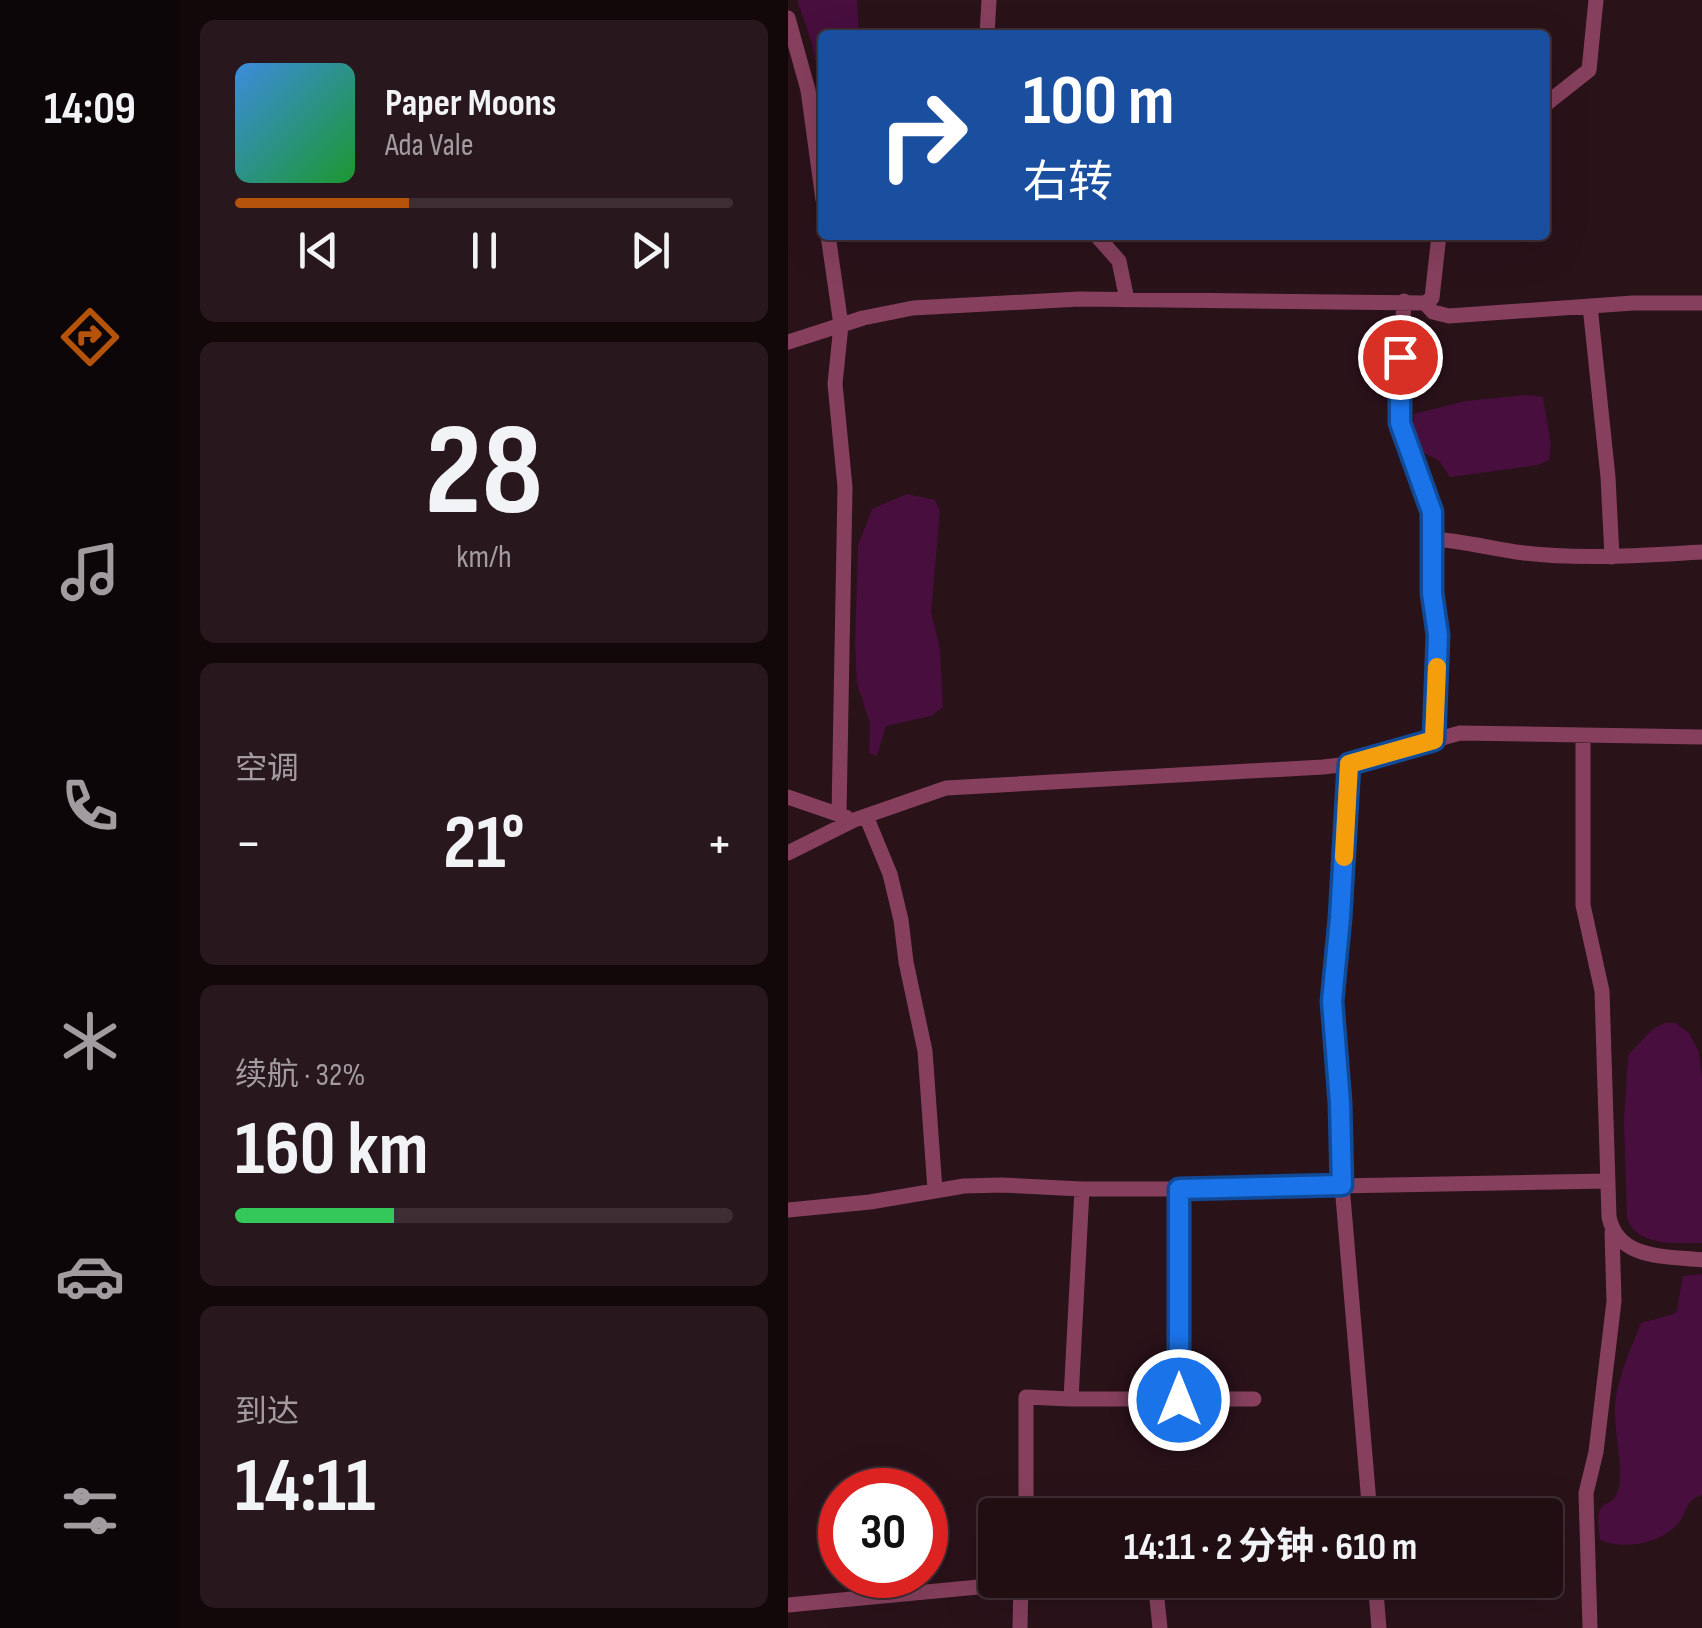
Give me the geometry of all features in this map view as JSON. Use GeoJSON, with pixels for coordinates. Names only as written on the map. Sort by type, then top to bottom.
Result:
{"type":"FeatureCollection","features":[{"type":"Feature","properties":{"kind":"street"},"geometry":{"type":"LineString","coordinates":[[987,30],[989,0]]}},
{"type":"Feature","properties":{"kind":"street"},"geometry":{"type":"LineString","coordinates":[[1550,101],[1589,70],[1596,0]]}},
{"type":"Feature","properties":{"kind":"street"},"geometry":{"type":"LineString","coordinates":[[788,18],[808,90],[818,163]]}},
{"type":"Feature","properties":{"kind":"street"},"geometry":{"type":"LineString","coordinates":[[829,240],[841,325],[836,384],[845,487],[854,817],[896,898],[925,1051],[935,1190]]}},
{"type":"Feature","properties":{"kind":"street"},"geometry":{"type":"LineString","coordinates":[[1100,240],[1118,261],[1126,300]]}},
{"type":"Feature","properties":{"kind":"street"},"geometry":{"type":"LineString","coordinates":[[788,342],[913,308],[1126,300],[1425,303],[1432,298],[1439,240]]}},
{"type":"Feature","properties":{"kind":"street"},"geometry":{"type":"LineString","coordinates":[[1404,301],[1398,410],[1432,512],[1432,593],[1438,635],[1434,740]]}},
{"type":"Feature","properties":{"kind":"street"},"geometry":{"type":"LineString","coordinates":[[1425,303],[1433,312],[1449,316],[1702,303]]}},
{"type":"Feature","properties":{"kind":"street"},"geometry":{"type":"LineString","coordinates":[[1590,306],[1608,476],[1612,557]]}},
{"type":"Feature","properties":{"kind":"street"},"geometry":{"type":"LineString","coordinates":[[1433,540],[1468,541],[1522,552],[1612,557],[1702,552]]}},
{"type":"Feature","properties":{"kind":"street"},"geometry":{"type":"LineString","coordinates":[[788,853],[854,817],[946,788],[1349,764],[1460,734],[1702,737]]}},
{"type":"Feature","properties":{"kind":"street"},"geometry":{"type":"LineString","coordinates":[[1583,735],[1583,905],[1602,991],[1614,1302],[1596,1452],[1586,1493],[1590,1628]]}},
{"type":"Feature","properties":{"kind":"street"},"geometry":{"type":"LineString","coordinates":[[1349,764],[1332,1001],[1342,1185],[1369,1498]]}},
{"type":"Feature","properties":{"kind":"street"},"geometry":{"type":"LineString","coordinates":[[788,797],[854,817]]}},
{"type":"Feature","properties":{"kind":"street"},"geometry":{"type":"LineString","coordinates":[[788,1210],[1002,1185],[1082,1190],[1608,1182]]}},
{"type":"Feature","properties":{"kind":"street"},"geometry":{"type":"LineString","coordinates":[[1179,1189],[1179,1400]]}},
{"type":"Feature","properties":{"kind":"street"},"geometry":{"type":"LineString","coordinates":[[1071,1399],[1082,1190]]}},
{"type":"Feature","properties":{"kind":"street"},"geometry":{"type":"LineString","coordinates":[[1612,1232],[1617,1240],[1644,1253],[1702,1260]]}},
{"type":"Feature","properties":{"kind":"street"},"geometry":{"type":"LineString","coordinates":[[1026,1498],[1026,1397],[1254,1400]]}},
{"type":"Feature","properties":{"kind":"street"},"geometry":{"type":"LineString","coordinates":[[788,1605],[978,1586]]}},
{"type":"Feature","properties":{"kind":"street"},"geometry":{"type":"LineString","coordinates":[[1020,1628],[1021,1598]]}},
{"type":"Feature","properties":{"kind":"street"},"geometry":{"type":"LineString","coordinates":[[1156,1598],[1160,1628]]}},
{"type":"Feature","properties":{"kind":"street"},"geometry":{"type":"LineString","coordinates":[[1376,1598],[1378,1628]]}},
{"type":"Feature","properties":{"kind":"shaded area"},"geometry":{"type":"Polygon","coordinates":[[[797,0],[857,0],[859,30],[818,30],[818,74],[797,0]]]}},
{"type":"Feature","properties":{"kind":"shaded area"},"geometry":{"type":"Polygon","coordinates":[[[1543,397],[1551,445],[1549,460],[1538,465],[1450,477],[1439,461],[1419,450],[1412,429],[1414,414],[1466,401],[1543,397]]]}},
{"type":"Feature","properties":{"kind":"shaded area"},"geometry":{"type":"Polygon","coordinates":[[[907,494],[935,500],[940,511],[931,612],[940,649],[943,707],[931,716],[886,726],[877,756],[869,753],[870,723],[857,684],[858,545],[872,509],[907,494]]]}},
{"type":"Feature","properties":{"kind":"shaded area"},"geometry":{"type":"Polygon","coordinates":[[[1675,1023],[1689,1033],[1699,1052],[1703,1087],[1702,1243],[1648,1239],[1627,1218],[1624,1120],[1628,1055],[1654,1028],[1675,1023]]]}},
{"type":"Feature","properties":{"kind":"shaded area"},"geometry":{"type":"Polygon","coordinates":[[[1702,1274],[1702,1495],[1692,1501],[1675,1527],[1656,1539],[1621,1545],[1600,1540],[1601,1508],[1612,1500],[1619,1487],[1615,1403],[1628,1356],[1641,1323],[1677,1310],[1683,1276],[1702,1274]]]}},
{"type":"Feature","properties":{"kind":"slow traffic"},"geometry":{"type":"LineString","coordinates":[[1344,857],[1349,764],[1434,740],[1437,667]]}},
{"type":"Feature","properties":{"kind":"route"},"geometry":{"type":"LineString","coordinates":[[1179,1400],[1179,1189],[1342,1185],[1332,1001],[1349,764],[1434,740],[1438,616],[1432,593],[1432,512],[1400,423],[1400,357]]}}]}
